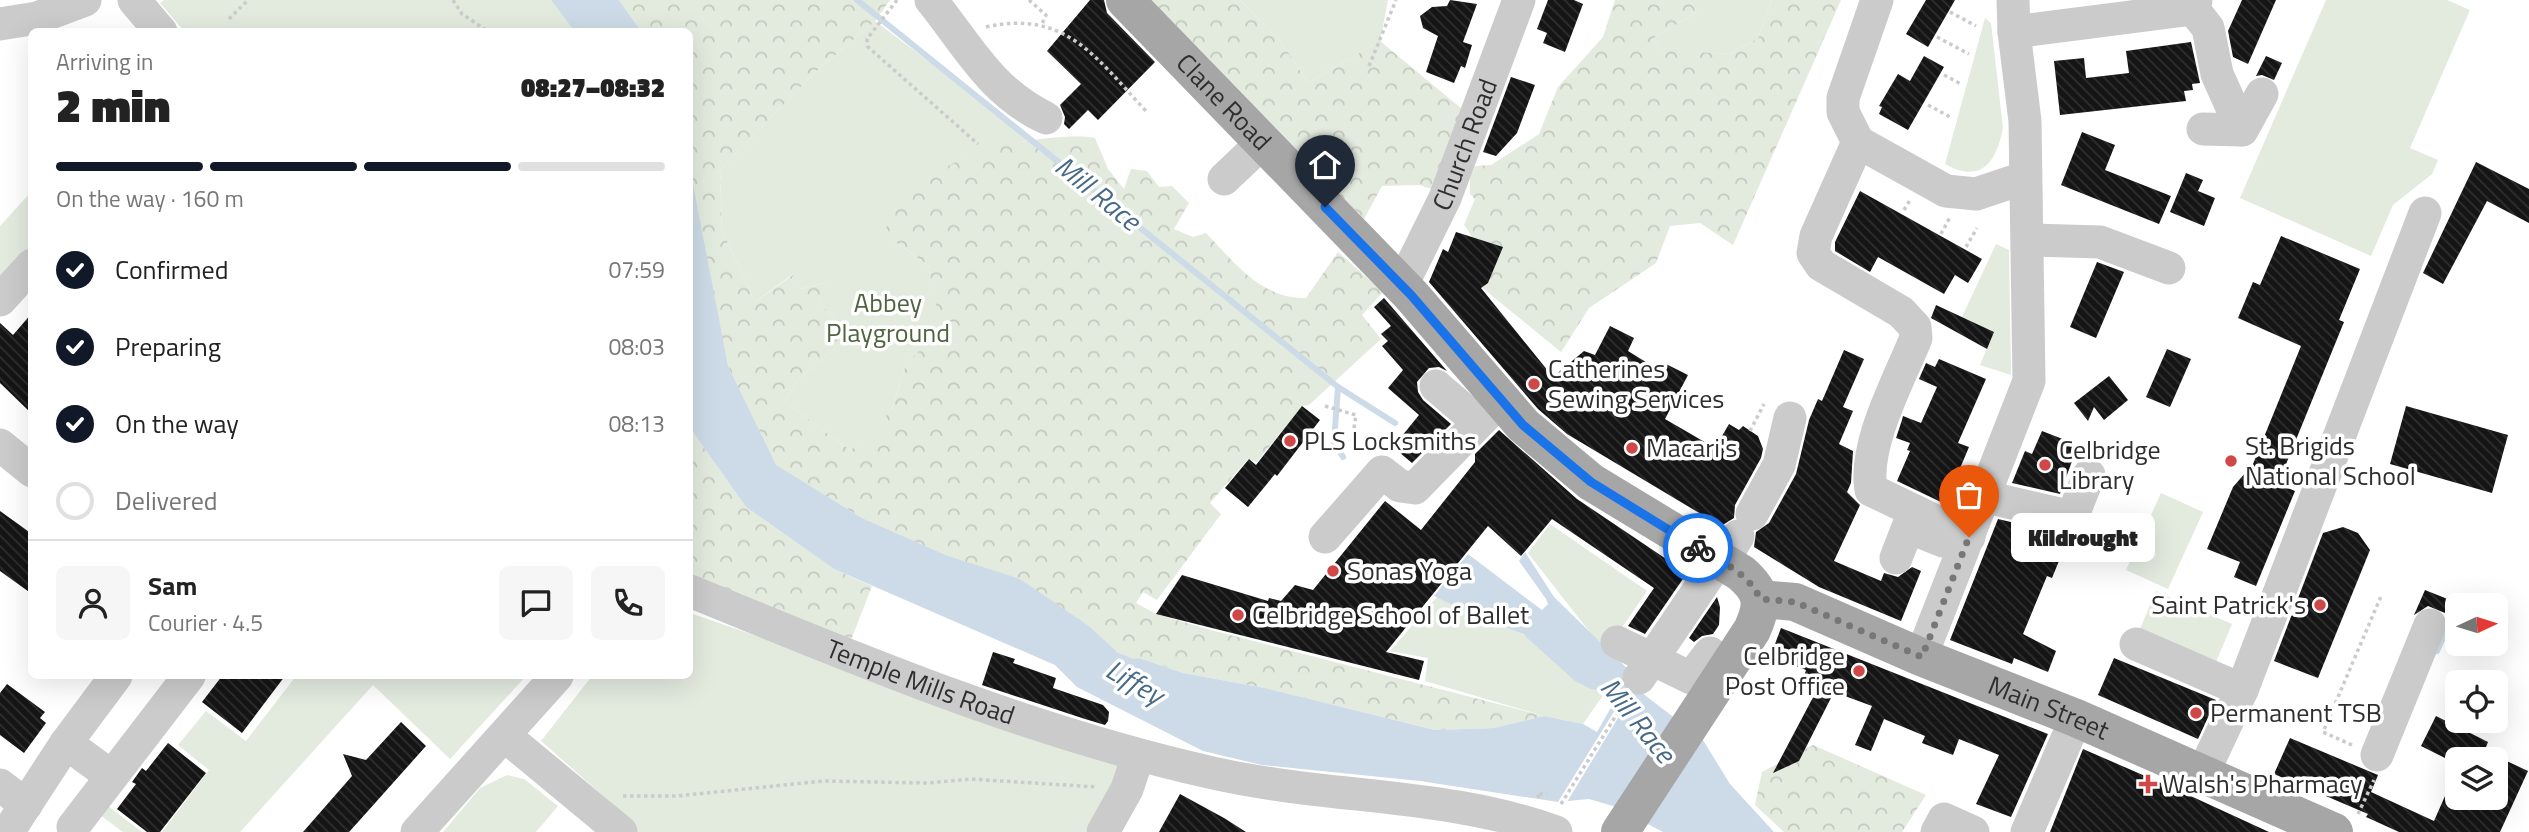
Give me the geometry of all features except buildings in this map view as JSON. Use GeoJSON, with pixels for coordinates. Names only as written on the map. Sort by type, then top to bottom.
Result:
{"type":"FeatureCollection","features":[{"type":"Feature","properties":{"kind":"main road","name":"Clane Road"},"geometry":{"type":"LineString","coordinates":[[1125,0],[1406,290],[1489,411],[1523,425],[1591,482],[1733,543],[1760,599]]}},
{"type":"Feature","properties":{"kind":"main road","name":"Main Street"},"geometry":{"type":"LineString","coordinates":[[1760,599],[1795,602],[2203,773],[2345,826]]}},
{"type":"Feature","properties":{"kind":"main road"},"geometry":{"type":"LineString","coordinates":[[1622,827],[1752,630],[1760,614],[1760,599]]}},
{"type":"Feature","properties":{"kind":"street"},"geometry":{"type":"LineString","coordinates":[[0,24],[37,18],[85,0]]}},
{"type":"Feature","properties":{"kind":"street"},"geometry":{"type":"LineString","coordinates":[[134,0],[158,28]]}},
{"type":"Feature","properties":{"kind":"street"},"geometry":{"type":"LineString","coordinates":[[931,0],[997,87],[1046,118]]}},
{"type":"Feature","properties":{"kind":"street","name":"Church Road"},"geometry":{"type":"LineString","coordinates":[[1406,290],[1445,198],[1519,0]]}},
{"type":"Feature","properties":{"kind":"street"},"geometry":{"type":"LineString","coordinates":[[1877,0],[1843,98],[1843,112],[1858,142],[1945,191],[1976,194],[2024,178]]}},
{"type":"Feature","properties":{"kind":"street"},"geometry":{"type":"LineString","coordinates":[[1922,657],[2029,381],[2025,121],[2014,16],[2194,4],[2207,28],[2217,75],[2242,130]]}},
{"type":"Feature","properties":{"kind":"street"},"geometry":{"type":"LineString","coordinates":[[2242,130],[2262,94]]}},
{"type":"Feature","properties":{"kind":"street"},"geometry":{"type":"LineString","coordinates":[[2203,129],[2242,130]]}},
{"type":"Feature","properties":{"kind":"street"},"geometry":{"type":"LineString","coordinates":[[1858,142],[1816,236],[1813,253],[1821,265],[1900,312],[1915,327],[1916,338],[1876,437],[1868,476],[1871,490],[1967,543]]}},
{"type":"Feature","properties":{"kind":"street"},"geometry":{"type":"LineString","coordinates":[[1228,184],[1268,147]]}},
{"type":"Feature","properties":{"kind":"street"},"geometry":{"type":"LineString","coordinates":[[2203,773],[2242,690],[2425,213]]}},
{"type":"Feature","properties":{"kind":"street"},"geometry":{"type":"LineString","coordinates":[[2028,240],[2099,242],[2169,268]]}},
{"type":"Feature","properties":{"kind":"street"},"geometry":{"type":"LineString","coordinates":[[0,300],[28,269]]}},
{"type":"Feature","properties":{"kind":"street"},"geometry":{"type":"LineString","coordinates":[[1325,537],[1382,472],[1401,486],[1415,488],[1489,411],[1436,386]]}},
{"type":"Feature","properties":{"kind":"street"},"geometry":{"type":"LineString","coordinates":[[1645,668],[1733,543],[1779,465],[1777,411]]}},
{"type":"Feature","properties":{"kind":"street"},"geometry":{"type":"LineString","coordinates":[[0,445],[28,468]]}},
{"type":"Feature","properties":{"kind":"street"},"geometry":{"type":"LineString","coordinates":[[1986,497],[2064,515],[2075,510],[2090,475]]}},
{"type":"Feature","properties":{"kind":"street"},"geometry":{"type":"LineString","coordinates":[[1896,558],[1908,527],[1967,543]]}},
{"type":"Feature","properties":{"kind":"street","name":"Temple Mills Road"},"geometry":{"type":"LineString","coordinates":[[693,592],[965,699],[1148,758],[1297,789],[1475,820],[1558,818]]}},
{"type":"Feature","properties":{"kind":"street"},"geometry":{"type":"LineString","coordinates":[[2377,755],[2430,625]]}},
{"type":"Feature","properties":{"kind":"street"},"geometry":{"type":"LineString","coordinates":[[1617,642],[1645,668],[1691,678],[1710,653]]}},
{"type":"Feature","properties":{"kind":"street"},"geometry":{"type":"LineString","coordinates":[[2136,644],[2242,690]]}},
{"type":"Feature","properties":{"kind":"street"},"geometry":{"type":"LineString","coordinates":[[8,832],[66,743],[114,679]]}},
{"type":"Feature","properties":{"kind":"street"},"geometry":{"type":"LineString","coordinates":[[72,827],[187,679]]}},
{"type":"Feature","properties":{"kind":"street"},"geometry":{"type":"LineString","coordinates":[[418,832],[553,679]]}},
{"type":"Feature","properties":{"kind":"street"},"geometry":{"type":"LineString","coordinates":[[2027,832],[2077,718]]}},
{"type":"Feature","properties":{"kind":"street"},"geometry":{"type":"LineString","coordinates":[[505,736],[593,806],[621,832]]}},
{"type":"Feature","properties":{"kind":"street"},"geometry":{"type":"LineString","coordinates":[[66,743],[111,776]]}},
{"type":"Feature","properties":{"kind":"street"},"geometry":{"type":"LineString","coordinates":[[1103,832],[1148,758]]}},
{"type":"Feature","properties":{"kind":"street"},"geometry":{"type":"LineString","coordinates":[[0,785],[26,805]]}},
{"type":"Feature","properties":{"kind":"street"},"geometry":{"type":"LineString","coordinates":[[1937,832],[1944,819],[1973,832]]}},
{"type":"Feature","properties":{"kind":"path"},"geometry":{"type":"LineString","coordinates":[[229,19],[248,0]]}},
{"type":"Feature","properties":{"kind":"path"},"geometry":{"type":"LineString","coordinates":[[453,0],[462,14],[483,28]]}},
{"type":"Feature","properties":{"kind":"path"},"geometry":{"type":"LineString","coordinates":[[897,0],[867,39],[868,47],[978,144]]}},
{"type":"Feature","properties":{"kind":"path"},"geometry":{"type":"LineString","coordinates":[[1029,0],[1046,16],[1042,24]]}},
{"type":"Feature","properties":{"kind":"path"},"geometry":{"type":"LineString","coordinates":[[1368,66],[1396,0]]}},
{"type":"Feature","properties":{"kind":"path"},"geometry":{"type":"LineString","coordinates":[[1950,12],[1976,26]]}},
{"type":"Feature","properties":{"kind":"path"},"geometry":{"type":"LineString","coordinates":[[959,36],[997,25],[1042,24],[1055,28],[1082,47],[1146,111]]}},
{"type":"Feature","properties":{"kind":"path"},"geometry":{"type":"LineString","coordinates":[[1937,37],[1969,54]]}},
{"type":"Feature","properties":{"kind":"path"},"geometry":{"type":"LineString","coordinates":[[1944,75],[1961,84]]}},
{"type":"Feature","properties":{"kind":"path"},"geometry":{"type":"LineString","coordinates":[[1928,105],[1952,118]]}},
{"type":"Feature","properties":{"kind":"path"},"geometry":{"type":"LineString","coordinates":[[1941,233],[1952,214]]}},
{"type":"Feature","properties":{"kind":"path"},"geometry":{"type":"LineString","coordinates":[[1966,247],[1977,228]]}},
{"type":"Feature","properties":{"kind":"path"},"geometry":{"type":"LineString","coordinates":[[1325,406],[1356,415],[1352,441]]}},
{"type":"Feature","properties":{"kind":"path"},"geometry":{"type":"LineString","coordinates":[[1750,431],[1777,411]]}},
{"type":"Feature","properties":{"kind":"path"},"geometry":{"type":"LineString","coordinates":[[2345,826],[2383,758],[2323,732],[2382,594]]}},
{"type":"Feature","properties":{"kind":"path"},"geometry":{"type":"LineString","coordinates":[[1558,818],[1645,668]]}},
{"type":"Feature","properties":{"kind":"path"},"geometry":{"type":"LineString","coordinates":[[593,806],[612,796],[677,796],[824,781],[928,783],[970,779],[1127,789]]}},
{"type":"Feature","properties":{"kind":"path"},"geometry":{"type":"LineString","coordinates":[[1540,800],[1536,794],[1547,794]]}},
{"type":"Feature","properties":{"kind":"green space"},"geometry":{"type":"Polygon","coordinates":[[[164,0],[551,0],[572,28],[181,28],[160,3],[164,0]]]}},
{"type":"Feature","properties":{"kind":"green space"},"geometry":{"type":"Polygon","coordinates":[[[619,0],[890,0],[875,21],[813,74],[720,170],[722,230],[755,302],[794,274],[801,289],[826,283],[818,300],[849,336],[797,381],[785,402],[850,450],[871,437],[893,406],[906,364],[941,329],[928,265],[894,241],[886,229],[892,206],[961,159],[1027,141],[1065,137],[1095,138],[1108,169],[1124,189],[1131,169],[1147,171],[1159,187],[1172,186],[1189,203],[1174,229],[1193,237],[1206,233],[1250,277],[1262,286],[1290,297],[1306,298],[1338,252],[1383,292],[1362,315],[1381,339],[1309,405],[1302,406],[1257,462],[1248,459],[1210,503],[1221,514],[1157,600],[1143,592],[1136,603],[1156,614],[1207,629],[1544,716],[1494,728],[1435,730],[1265,688],[1183,673],[1139,658],[1133,660],[1117,652],[1020,579],[945,556],[862,518],[775,465],[728,366],[709,277],[693,186],[693,28],[639,28],[619,0]]]}},
{"type":"Feature","properties":{"kind":"green space"},"geometry":{"type":"Polygon","coordinates":[[[1147,0],[1240,0],[1282,43],[1308,83],[1380,41],[1462,109],[1435,190],[1419,185],[1382,186],[1364,219],[1147,0]]]}},
{"type":"Feature","properties":{"kind":"green space"},"geometry":{"type":"Polygon","coordinates":[[[1240,0],[1388,0],[1380,41],[1308,83],[1282,43],[1240,0]]]}},
{"type":"Feature","properties":{"kind":"green space"},"geometry":{"type":"Polygon","coordinates":[[[1615,0],[1689,0],[1697,12],[1655,37],[1659,50],[1730,54],[1758,38],[1772,0],[1841,0],[1733,245],[1700,223],[1670,226],[1656,263],[1589,308],[1561,352],[1468,276],[1474,250],[1472,238],[1464,225],[1475,199],[1470,194],[1470,178],[1475,166],[1491,165],[1539,134],[1558,87],[1603,37],[1615,0]]]}},
{"type":"Feature","properties":{"kind":"green space"},"geometry":{"type":"Polygon","coordinates":[[[1689,0],[1772,0],[1758,38],[1730,54],[1659,51],[1655,37],[1697,12],[1689,0]]]}},
{"type":"Feature","properties":{"kind":"green space"},"geometry":{"type":"Polygon","coordinates":[[[2326,0],[2447,0],[2470,10],[2410,148],[2438,160],[2432,174],[2393,205],[2371,256],[2240,198],[2326,0]]]}},
{"type":"Feature","properties":{"kind":"green space"},"geometry":{"type":"Polygon","coordinates":[[[1985,18],[1991,23],[2003,128],[1991,160],[1985,167],[1968,172],[1945,164],[1985,18]]]}},
{"type":"Feature","properties":{"kind":"green space","name":"Abbey Playground"},"geometry":{"type":"Polygon","coordinates":[[[875,21],[1032,139],[961,159],[894,241],[928,265],[942,329],[906,364],[893,406],[871,438],[850,450],[785,402],[797,381],[849,336],[818,300],[825,283],[801,289],[793,274],[755,302],[722,230],[720,170],[813,74],[875,21]]]}},
{"type":"Feature","properties":{"kind":"green space"},"geometry":{"type":"Polygon","coordinates":[[[28,195],[28,262],[0,295],[0,226],[28,195]]]}},
{"type":"Feature","properties":{"kind":"green space"},"geometry":{"type":"Polygon","coordinates":[[[1996,244],[2009,250],[2011,375],[1980,365],[1994,332],[1962,317],[1996,244]]]}},
{"type":"Feature","properties":{"kind":"green space"},"geometry":{"type":"Polygon","coordinates":[[[693,432],[746,507],[834,569],[872,586],[849,645],[693,582],[693,432]]]}},
{"type":"Feature","properties":{"kind":"green space"},"geometry":{"type":"Polygon","coordinates":[[[2161,493],[2203,512],[2168,589],[2126,570],[2161,493]]]}},
{"type":"Feature","properties":{"kind":"green space"},"geometry":{"type":"Polygon","coordinates":[[[1550,524],[1647,591],[1608,648],[1592,635],[1528,553],[1550,524]]]}},
{"type":"Feature","properties":{"kind":"green space"},"geometry":{"type":"Polygon","coordinates":[[[2156,591],[2232,624],[2213,669],[2137,636],[2156,591]]]}},
{"type":"Feature","properties":{"kind":"green space"},"geometry":{"type":"Polygon","coordinates":[[[1437,597],[1522,634],[1570,676],[1592,688],[1606,691],[1583,724],[1544,716],[1425,681],[1428,658],[1390,651],[1437,597]]]}},
{"type":"Feature","properties":{"kind":"green space"},"geometry":{"type":"Polygon","coordinates":[[[693,614],[1124,761],[1086,832],[638,832],[617,808],[541,741],[590,679],[693,679],[693,614]]]}},
{"type":"Feature","properties":{"kind":"green space"},"geometry":{"type":"Polygon","coordinates":[[[294,679],[523,679],[450,759],[373,685],[240,832],[162,832],[209,770],[178,745],[206,711],[246,741],[294,679]]]}},
{"type":"Feature","properties":{"kind":"green space"},"geometry":{"type":"Polygon","coordinates":[[[1813,745],[1926,795],[1902,832],[1784,832],[1755,805],[1762,772],[1813,745]]]}},
{"type":"Feature","properties":{"kind":"green space"},"geometry":{"type":"Polygon","coordinates":[[[507,775],[524,779],[558,806],[536,832],[443,832],[480,788],[507,775]]]}},
{"type":"Feature","properties":{"kind":"green space"},"geometry":{"type":"Polygon","coordinates":[[[108,806],[142,832],[123,832],[100,815],[108,806]]]}},
{"type":"Feature","properties":{"kind":"water"},"geometry":{"type":"Polygon","coordinates":[[[551,0],[619,0],[639,28],[572,28],[551,0]]]}},
{"type":"Feature","properties":{"kind":"water","name":"Liffey"},"geometry":{"type":"Polygon","coordinates":[[[693,185],[728,366],[776,465],[862,518],[945,555],[1020,579],[1090,627],[1117,652],[1133,659],[1139,658],[1183,673],[1265,688],[1435,730],[1494,728],[1544,716],[1583,724],[1597,732],[1613,704],[1606,691],[1591,689],[1575,681],[1523,634],[1434,596],[1468,554],[1542,610],[1548,604],[1546,599],[1519,561],[1525,552],[1554,597],[1635,676],[1637,689],[1703,740],[1730,784],[1774,832],[1663,832],[1613,806],[1589,799],[1558,802],[1420,781],[1262,765],[1203,751],[1077,687],[1055,665],[834,569],[746,507],[693,432],[693,185]]]}},
{"type":"Feature","properties":{"kind":"pier"},"geometry":{"type":"Polygon","coordinates":[[[1636,676],[1641,680],[1567,802],[1558,802],[1636,676]]]}},
{"type":"Feature","properties":{"kind":"waterway","name":"Mill Race"},"geometry":{"type":"LineString","coordinates":[[857,0],[1338,387],[1395,423]]}},
{"type":"Feature","properties":{"kind":"waterway","name":"Mill Race"},"geometry":{"type":"LineString","coordinates":[[1338,387],[1334,442],[1343,457]]}},
{"type":"Feature","properties":{"kind":"waterway"},"geometry":{"type":"LineString","coordinates":[[2437,651],[2445,633]]}},
{"type":"Feature","properties":{"kind":"way so far"},"geometry":{"type":"LineString","coordinates":[[1698,548],[1741,573],[1754,585],[1760,599],[1795,602],[1922,657],[1969,537]]}},
{"type":"Feature","properties":{"kind":"place","name":"Catherines Sewing Services"},"geometry":{"type":"Point","coordinates":[1534,384]}},
{"type":"Feature","properties":{"kind":"place","name":"PLS Locksmiths"},"geometry":{"type":"Point","coordinates":[1290,441]}},
{"type":"Feature","properties":{"kind":"place","name":"Macari's"},"geometry":{"type":"Point","coordinates":[1632,448]}},
{"type":"Feature","properties":{"kind":"place","name":"St. Brigids National School"},"geometry":{"type":"Point","coordinates":[2231,461]}},
{"type":"Feature","properties":{"kind":"place","name":"Celbridge Library"},"geometry":{"type":"Point","coordinates":[2045,465]}},
{"type":"Feature","properties":{"kind":"place","name":"Kildrought"},"geometry":{"type":"Point","coordinates":[1969,537]}},
{"type":"Feature","properties":{"kind":"place","name":"Sonas Yoga"},"geometry":{"type":"Point","coordinates":[1333,571]}},
{"type":"Feature","properties":{"kind":"place","name":"Saint Patrick's"},"geometry":{"type":"Point","coordinates":[2320,605]}},
{"type":"Feature","properties":{"kind":"place","name":"Celbridge School of Ballet"},"geometry":{"type":"Point","coordinates":[1238,615]}},
{"type":"Feature","properties":{"kind":"place","name":"Celbridge Post Office"},"geometry":{"type":"Point","coordinates":[1859,671]}},
{"type":"Feature","properties":{"kind":"place","name":"Permanent TSB"},"geometry":{"type":"Point","coordinates":[2196,713]}},
{"type":"Feature","properties":{"kind":"place","name":"Walsh's Pharmacy"},"geometry":{"type":"Point","coordinates":[2148,784]}},
{"type":"Feature","properties":{"kind":"route"},"geometry":{"type":"LineString","coordinates":[[1325,207],[1411,295],[1523,425],[1547,447],[1591,482],[1698,548]]}}]}
